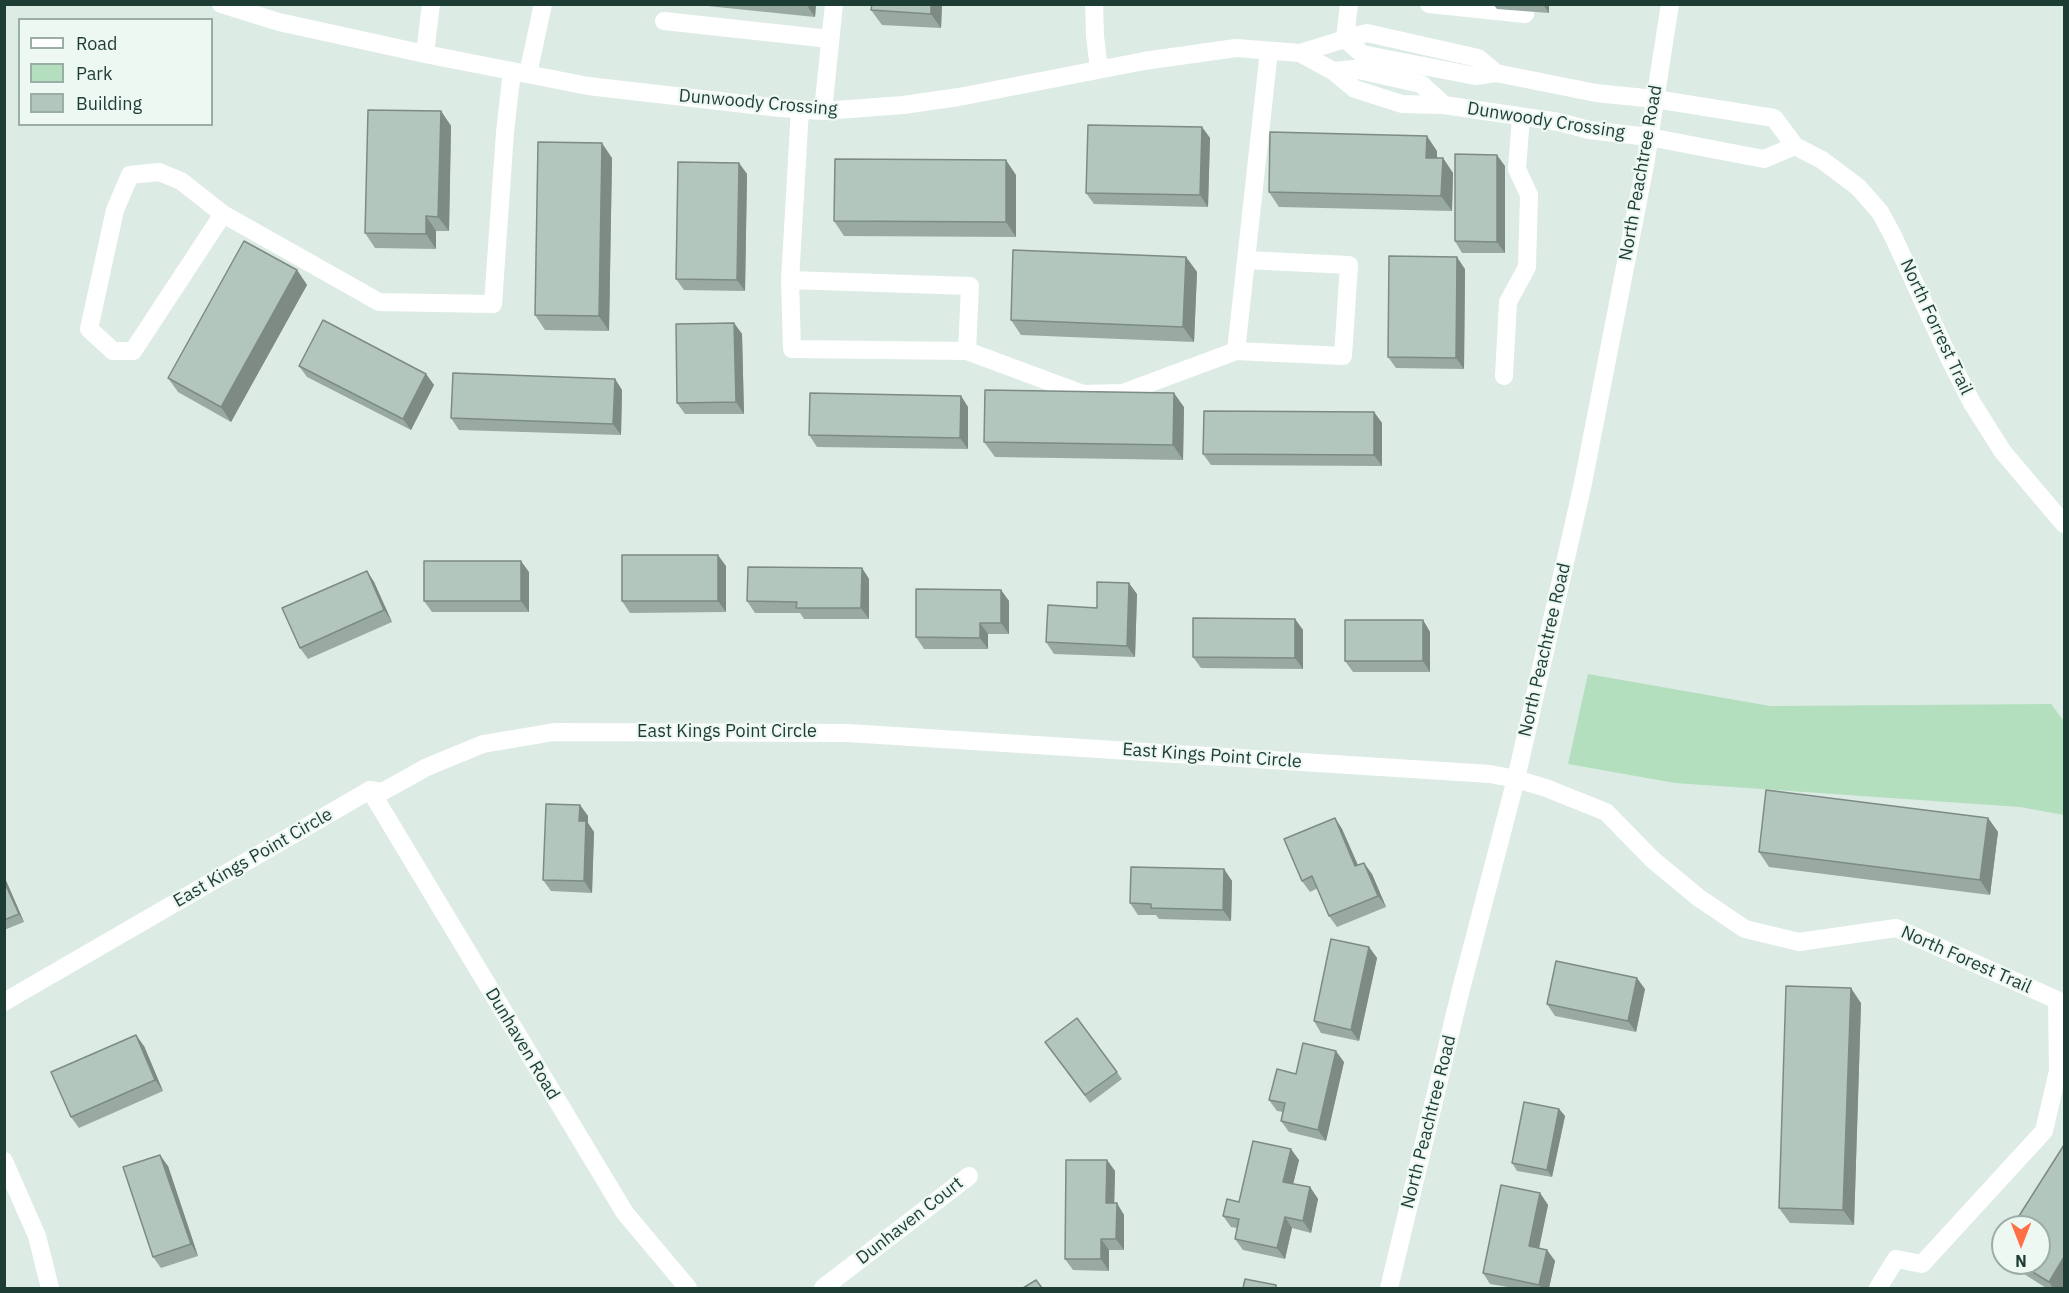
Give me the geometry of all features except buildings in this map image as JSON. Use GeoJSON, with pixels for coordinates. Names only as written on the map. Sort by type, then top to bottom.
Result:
{"type":"FeatureCollection","features":[{"type":"Feature","properties":{"kind":"street","name":"Dunwoody Crossing"},"geometry":{"type":"LineString","coordinates":[[221,4],[279,22],[588,86],[823,111],[903,105],[959,97],[1099,69],[1236,48],[1300,53],[1367,33],[1478,58],[1496,73],[1596,93],[1655,99]]}},
{"type":"Feature","properties":{"kind":"street"},"geometry":{"type":"LineString","coordinates":[[425,54],[431,4]]}},
{"type":"Feature","properties":{"kind":"street"},"geometry":{"type":"LineString","coordinates":[[223,214],[133,351],[113,351],[89,329],[115,210],[129,175],[159,172],[181,181],[223,214],[379,302],[493,304],[505,132],[520,72],[543,4]]}},
{"type":"Feature","properties":{"kind":"street"},"geometry":{"type":"LineString","coordinates":[[823,111],[834,4]]}},
{"type":"Feature","properties":{"kind":"street"},"geometry":{"type":"LineString","coordinates":[[1094,4],[1099,69]]}},
{"type":"Feature","properties":{"kind":"street"},"geometry":{"type":"LineString","coordinates":[[1345,39],[1348,4]]}},
{"type":"Feature","properties":{"kind":"street"},"geometry":{"type":"LineString","coordinates":[[1430,4],[1525,14]]}},
{"type":"Feature","properties":{"kind":"street","name":"North Peachtree Road"},"geometry":{"type":"LineString","coordinates":[[1389,1288],[1460,993],[1516,778],[1583,483],[1649,137],[1670,4]]}},
{"type":"Feature","properties":{"kind":"street"},"geometry":{"type":"LineString","coordinates":[[664,21],[830,39]]}},
{"type":"Feature","properties":{"kind":"street"},"geometry":{"type":"LineString","coordinates":[[1236,351],[1269,51]]}},
{"type":"Feature","properties":{"kind":"street","name":"Dunwoody Crossing"},"geometry":{"type":"LineString","coordinates":[[1300,53],[1334,71],[1354,69],[1421,84],[1444,105],[1559,122],[1589,130],[1649,137]]}},
{"type":"Feature","properties":{"kind":"street","name":"North Forrest Trail"},"geometry":{"type":"LineString","coordinates":[[1655,99],[1774,118],[1795,146],[1822,160],[1858,187],[1880,212],[1893,236],[1972,403],[2003,452],[2064,524]]}},
{"type":"Feature","properties":{"kind":"street"},"geometry":{"type":"LineString","coordinates":[[801,109],[790,280],[792,349],[967,351],[1083,394],[1123,393],[1236,351],[1344,356],[1349,265],[1246,260]]}},
{"type":"Feature","properties":{"kind":"street"},"geometry":{"type":"LineString","coordinates":[[1504,376],[1508,302],[1527,267],[1529,195],[1517,169],[1521,117]]}},
{"type":"Feature","properties":{"kind":"street"},"geometry":{"type":"LineString","coordinates":[[1649,137],[1764,159],[1795,146]]}},
{"type":"Feature","properties":{"kind":"street"},"geometry":{"type":"LineString","coordinates":[[790,280],[970,286],[967,351]]}},
{"type":"Feature","properties":{"kind":"street","name":"East Kings Point Circle"},"geometry":{"type":"LineString","coordinates":[[4,1002],[370,790],[382,792],[427,767],[483,744],[554,732],[848,733],[1516,778]]}},
{"type":"Feature","properties":{"kind":"street","name":"North Forest Trail"},"geometry":{"type":"LineString","coordinates":[[1516,778],[1606,812],[1653,860],[1699,898],[1745,929],[1799,942],[1896,927],[2061,1000],[2058,1071],[2044,1131],[1922,1264],[1896,1259],[1878,1288]]}},
{"type":"Feature","properties":{"kind":"street","name":"Dunhaven Road"},"geometry":{"type":"LineString","coordinates":[[370,790],[625,1213],[688,1288]]}},
{"type":"Feature","properties":{"kind":"street"},"geometry":{"type":"LineString","coordinates":[[4,1161],[37,1236],[50,1288]]}},
{"type":"Feature","properties":{"kind":"street","name":"Dunhaven Court"},"geometry":{"type":"LineString","coordinates":[[823,1288],[969,1176]]}},
{"type":"Feature","properties":{"kind":"green space"},"geometry":{"type":"Polygon","coordinates":[[[1588,674],[1770,706],[2051,704],[2064,721],[2064,815],[2020,807],[1675,783],[1568,764],[1588,674]]]}}]}
